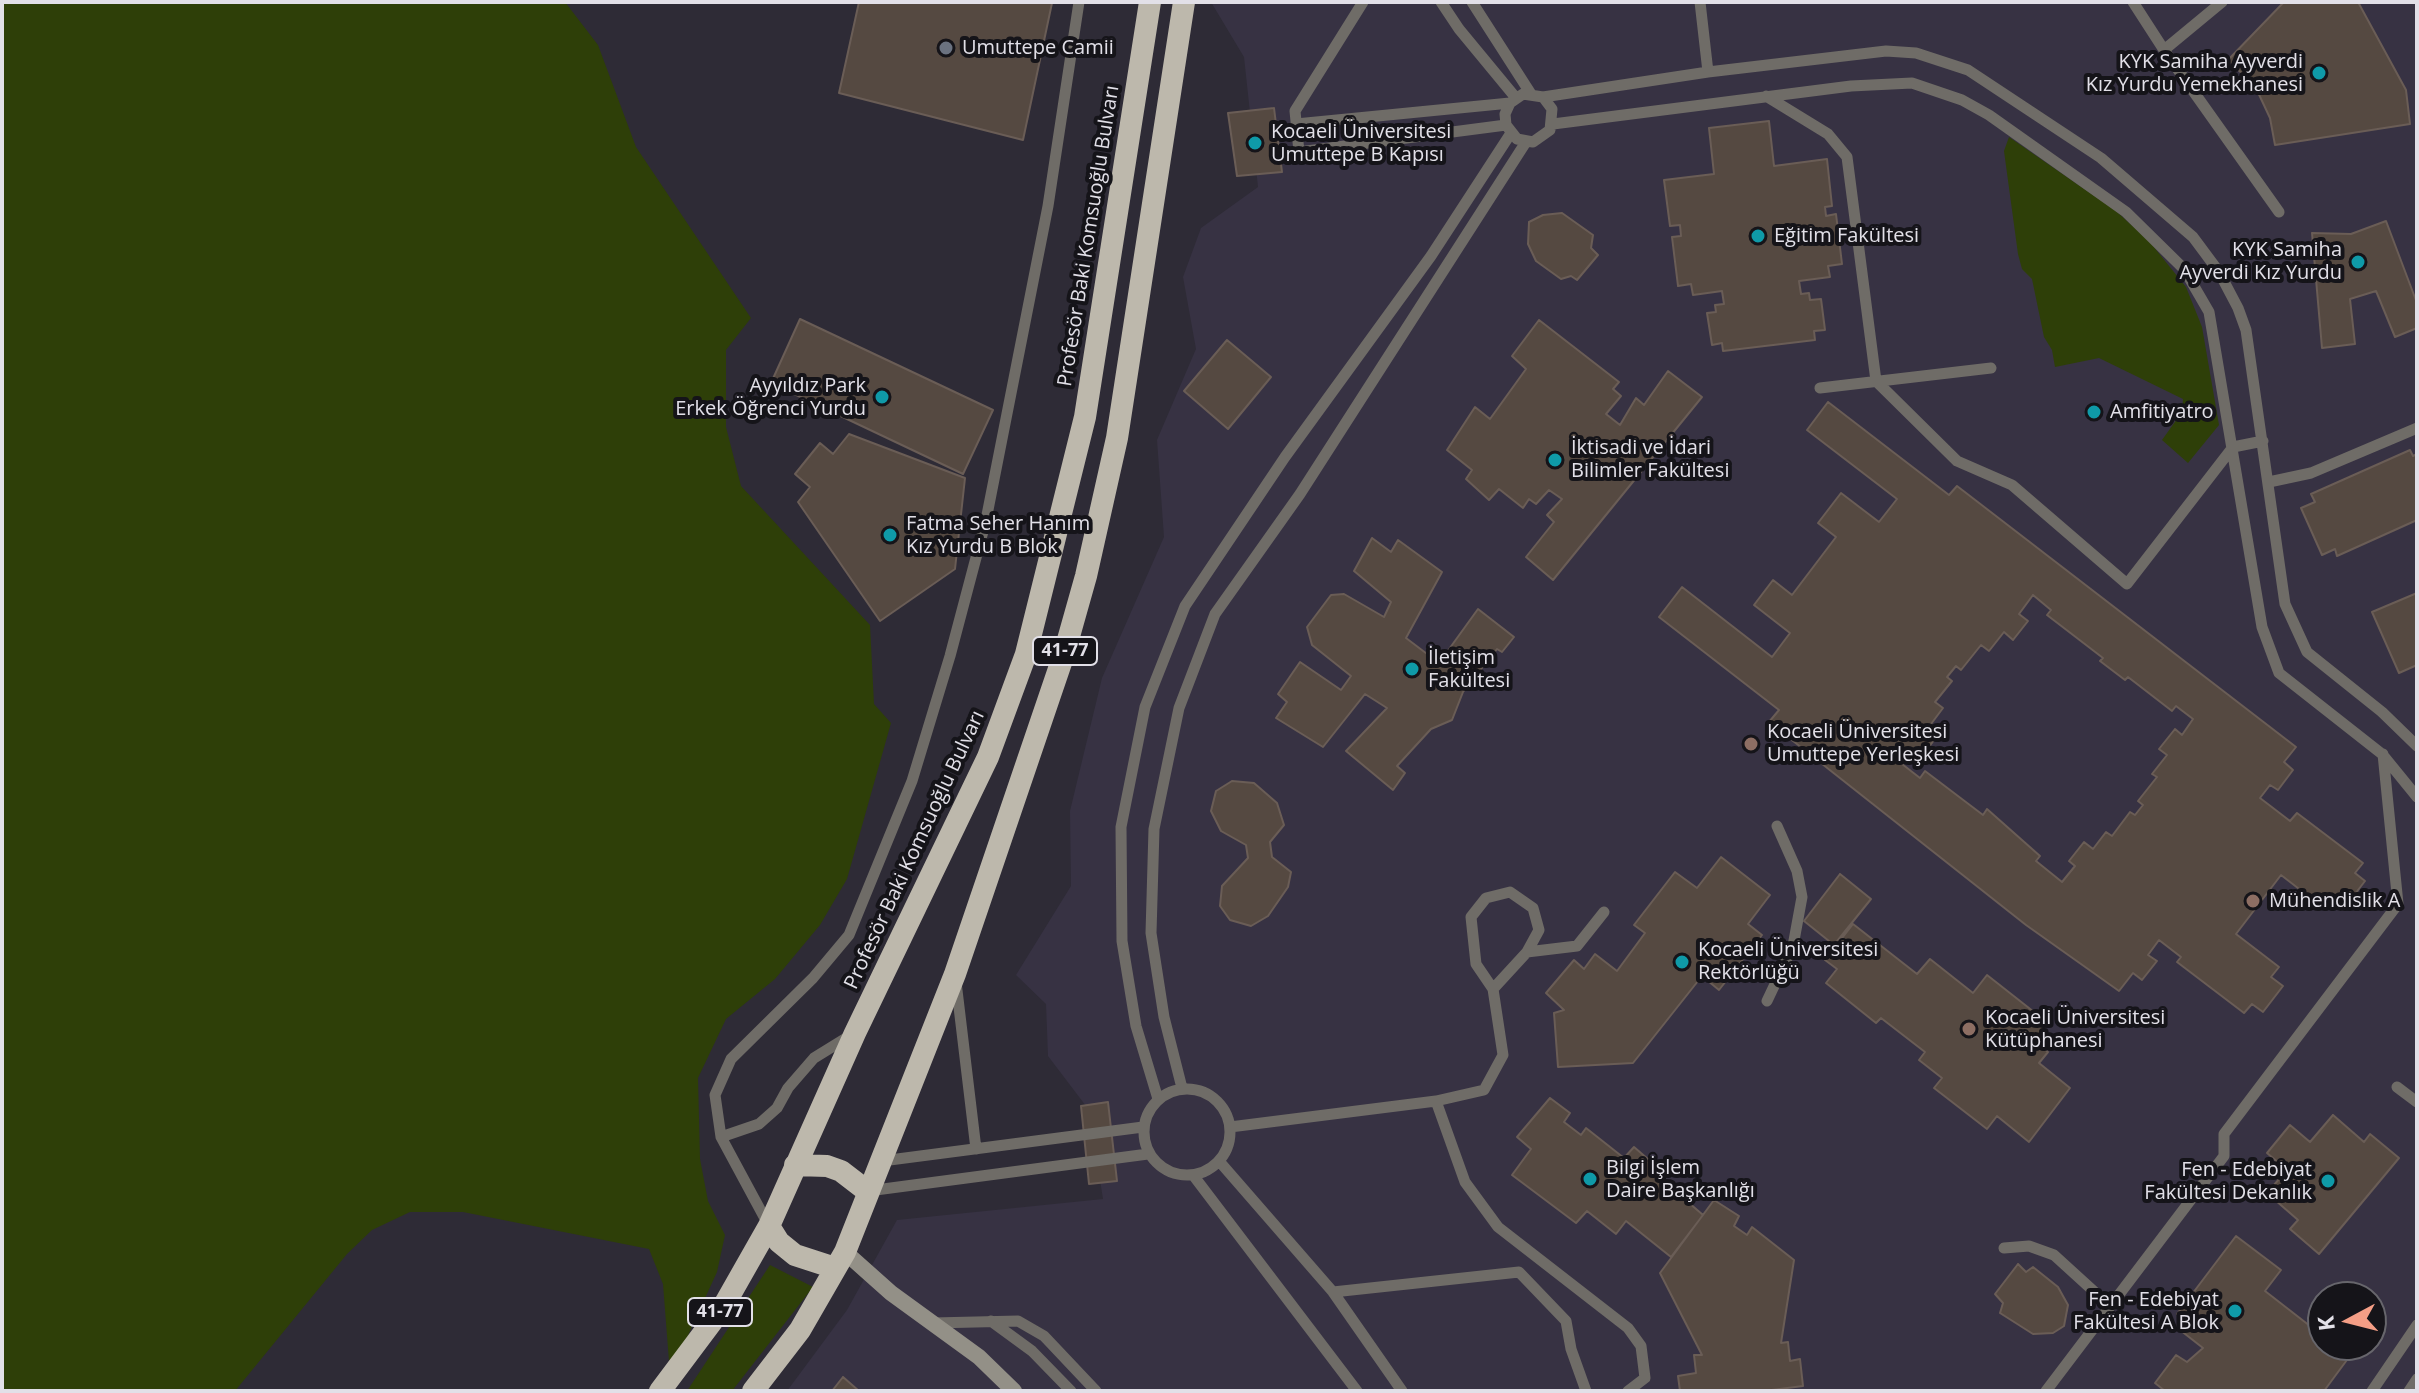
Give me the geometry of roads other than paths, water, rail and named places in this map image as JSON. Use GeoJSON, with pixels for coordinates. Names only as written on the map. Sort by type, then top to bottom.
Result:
{"type":"FeatureCollection","features":[{"type":"Feature","properties":{"kind":"highway","name":"Profesör Baki Komsuoğlu Bulvarı"},"geometry":{"type":"LineString","coordinates":[[660,1391],[723,1307],[769,1226],[855,1033],[988,757],[1040,608],[1070,488],[1099,337],[1150,2]]}},
{"type":"Feature","properties":{"kind":"highway","name":"41-77"},"geometry":{"type":"LineString","coordinates":[[753,1391],[800,1330],[840,1260],[955,974],[1039,737],[1102,510],[1184,2]]}},
{"type":"Feature","properties":{"kind":"highway"},"geometry":{"type":"LineString","coordinates":[[795,1165],[827,1166],[841,1171],[867,1191]]}},
{"type":"Feature","properties":{"kind":"highway"},"geometry":{"type":"LineString","coordinates":[[769,1226],[779,1242],[795,1255],[840,1260]]}},
{"type":"Feature","properties":{"kind":"main road"},"geometry":{"type":"LineString","coordinates":[[840,1260],[979,1357],[1014,1391]]}},
{"type":"Feature","properties":{"kind":"lane"},"geometry":{"type":"LineString","coordinates":[[769,1226],[721,1137],[715,1113],[720,1078],[731,1059],[813,978],[849,935],[912,781],[986,520],[1048,206],[1079,2]]}},
{"type":"Feature","properties":{"kind":"lane"},"geometry":{"type":"LineString","coordinates":[[1363,2],[1295,111],[1299,152],[1509,129]]}},
{"type":"Feature","properties":{"kind":"lane"},"geometry":{"type":"LineString","coordinates":[[1441,2],[1513,101]]}},
{"type":"Feature","properties":{"kind":"lane"},"geometry":{"type":"LineString","coordinates":[[1472,2],[1537,96],[1552,109],[1553,124],[1540,140],[1526,142],[1509,129],[1505,114],[1513,101]]}},
{"type":"Feature","properties":{"kind":"lane"},"geometry":{"type":"LineString","coordinates":[[1700,2],[1708,72]]}},
{"type":"Feature","properties":{"kind":"lane"},"geometry":{"type":"LineString","coordinates":[[2133,2],[2279,212]]}},
{"type":"Feature","properties":{"kind":"lane"},"geometry":{"type":"LineString","coordinates":[[2164,50],[2222,2]]}},
{"type":"Feature","properties":{"kind":"lane"},"geometry":{"type":"LineString","coordinates":[[1296,124],[1513,101],[1708,72],[1889,51],[1945,60],[1995,86],[2101,158],[2172,216],[2204,252],[2228,288],[2246,330],[2285,604],[2307,652],[2382,712],[2417,746]]}},
{"type":"Feature","properties":{"kind":"lane"},"geometry":{"type":"LineString","coordinates":[[1553,124],[1890,83],[1929,88],[1989,115],[2126,212],[2184,269],[2209,312],[2262,627],[2279,673],[2382,754],[2417,797]]}},
{"type":"Feature","properties":{"kind":"lane"},"geometry":{"type":"LineString","coordinates":[[1766,96],[1828,134],[1847,157],[1876,381],[1957,461],[2012,485],[2127,584],[2233,447],[2263,441]]}},
{"type":"Feature","properties":{"kind":"lane"},"geometry":{"type":"LineString","coordinates":[[1158,1099],[1136,1026],[1122,941],[1121,827],[1145,707],[1185,606],[1285,457],[1431,256],[1509,129]]}},
{"type":"Feature","properties":{"kind":"lane"},"geometry":{"type":"LineString","coordinates":[[1182,1088],[1164,1017],[1151,933],[1154,829],[1179,708],[1215,614],[1300,494],[1526,142]]}},
{"type":"Feature","properties":{"kind":"lane"},"geometry":{"type":"LineString","coordinates":[[1820,388],[1991,368]]}},
{"type":"Feature","properties":{"kind":"lane"},"geometry":{"type":"LineString","coordinates":[[2269,482],[2311,473],[2417,428]]}},
{"type":"Feature","properties":{"kind":"lane"},"geometry":{"type":"LineString","coordinates":[[2046,1391],[2224,1156],[2224,1134],[2398,904],[2382,754]]}},
{"type":"Feature","properties":{"kind":"lane"},"geometry":{"type":"LineString","coordinates":[[1767,1001],[1793,946],[1802,897],[1797,871],[1777,826]]}},
{"type":"Feature","properties":{"kind":"lane"},"geometry":{"type":"LineString","coordinates":[[1230,1127],[1436,1101],[1484,1090],[1503,1055],[1493,989],[1476,964],[1471,917],[1486,898],[1510,892],[1533,908],[1539,930],[1527,952],[1493,989]]}},
{"type":"Feature","properties":{"kind":"lane"},"geometry":{"type":"LineString","coordinates":[[1527,952],[1577,946],[1604,912]]}},
{"type":"Feature","properties":{"kind":"lane"},"geometry":{"type":"LineString","coordinates":[[955,974],[976,1149]]}},
{"type":"Feature","properties":{"kind":"lane"},"geometry":{"type":"LineString","coordinates":[[721,1137],[759,1124],[777,1108],[788,1088],[814,1058],[855,1033]]}},
{"type":"Feature","properties":{"kind":"lane"},"geometry":{"type":"LineString","coordinates":[[2397,1087],[2417,1102]]}},
{"type":"Feature","properties":{"kind":"lane"},"geometry":{"type":"LineString","coordinates":[[1182,1088],[1197,1089],[1213,1097],[1222,1106],[1230,1127],[1227,1149],[1219,1161],[1193,1175],[1166,1170],[1148,1154],[1143,1127],[1158,1099],[1182,1088]]}},
{"type":"Feature","properties":{"kind":"lane"},"geometry":{"type":"LineString","coordinates":[[1436,1101],[1465,1182],[1498,1227],[1628,1328],[1641,1346],[1645,1378],[1628,1391]]}},
{"type":"Feature","properties":{"kind":"lane"},"geometry":{"type":"LineString","coordinates":[[878,1161],[1143,1127]]}},
{"type":"Feature","properties":{"kind":"lane"},"geometry":{"type":"LineString","coordinates":[[867,1191],[1148,1154]]}},
{"type":"Feature","properties":{"kind":"lane"},"geometry":{"type":"LineString","coordinates":[[1219,1161],[1333,1292],[1402,1391]]}},
{"type":"Feature","properties":{"kind":"lane"},"geometry":{"type":"LineString","coordinates":[[1193,1175],[1357,1391]]}},
{"type":"Feature","properties":{"kind":"lane"},"geometry":{"type":"LineString","coordinates":[[2004,1248],[2029,1246],[2054,1255],[2110,1306]]}},
{"type":"Feature","properties":{"kind":"lane"},"geometry":{"type":"LineString","coordinates":[[1333,1292],[1519,1272],[1566,1321],[1571,1349],[1586,1391]]}},
{"type":"Feature","properties":{"kind":"lane"},"geometry":{"type":"LineString","coordinates":[[989,1320],[1032,1351],[1071,1391]]}},
{"type":"Feature","properties":{"kind":"lane"},"geometry":{"type":"LineString","coordinates":[[933,1324],[1018,1321],[1044,1336],[1096,1391]]}},
{"type":"Feature","properties":{"kind":"lane"},"geometry":{"type":"LineString","coordinates":[[2372,1391],[2417,1325]]}},
{"type":"Feature","properties":{"kind":"lane"},"geometry":{"type":"LineString","coordinates":[[2409,1391],[2417,1379]]}},
{"type":"Feature","properties":{"kind":"place","name":"Umuttepe Camii"},"geometry":{"type":"Point","coordinates":[946,48]}},
{"type":"Feature","properties":{"kind":"place","name":"KYK Samiha Ayverdi Kız Yurdu Yemekhanesi"},"geometry":{"type":"Point","coordinates":[2319,73]}},
{"type":"Feature","properties":{"kind":"place","name":"Kocaeli Üniversitesi Umuttepe B Kapısı"},"geometry":{"type":"Point","coordinates":[1255,143]}},
{"type":"Feature","properties":{"kind":"place","name":"Eğitim Fakültesi"},"geometry":{"type":"Point","coordinates":[1758,236]}},
{"type":"Feature","properties":{"kind":"place","name":"KYK Samiha Ayverdi Kız Yurdu"},"geometry":{"type":"Point","coordinates":[2358,262]}},
{"type":"Feature","properties":{"kind":"place","name":"Ayyıldız Park Erkek Öğrenci Yurdu"},"geometry":{"type":"Point","coordinates":[882,397]}},
{"type":"Feature","properties":{"kind":"place","name":"Amfitiyatro"},"geometry":{"type":"Point","coordinates":[2094,412]}},
{"type":"Feature","properties":{"kind":"place","name":"İktisadi ve İdari Bilimler Fakültesi"},"geometry":{"type":"Point","coordinates":[1555,460]}},
{"type":"Feature","properties":{"kind":"place","name":"Fatma Seher Hanım Kız Yurdu B Blok"},"geometry":{"type":"Point","coordinates":[890,535]}},
{"type":"Feature","properties":{"kind":"place","name":"İletişim Fakültesi"},"geometry":{"type":"Point","coordinates":[1412,669]}},
{"type":"Feature","properties":{"kind":"place","name":"Kocaeli Üniversitesi Umuttepe Yerleşkesi"},"geometry":{"type":"Point","coordinates":[1751,744]}},
{"type":"Feature","properties":{"kind":"place","name":"Mühendislik A"},"geometry":{"type":"Point","coordinates":[2253,901]}},
{"type":"Feature","properties":{"kind":"place","name":"Kocaeli Üniversitesi Rektörlüğü"},"geometry":{"type":"Point","coordinates":[1682,962]}},
{"type":"Feature","properties":{"kind":"place","name":"Kocaeli Üniversitesi Kütüphanesi"},"geometry":{"type":"Point","coordinates":[1969,1029]}},
{"type":"Feature","properties":{"kind":"place","name":"Bilgi İşlem Daire Başkanlığı"},"geometry":{"type":"Point","coordinates":[1590,1179]}},
{"type":"Feature","properties":{"kind":"place","name":"Fen - Edebiyat Fakültesi Dekanlık"},"geometry":{"type":"Point","coordinates":[2328,1181]}},
{"type":"Feature","properties":{"kind":"place","name":"Fen - Edebiyat Fakültesi A Blok"},"geometry":{"type":"Point","coordinates":[2235,1311]}}]}
